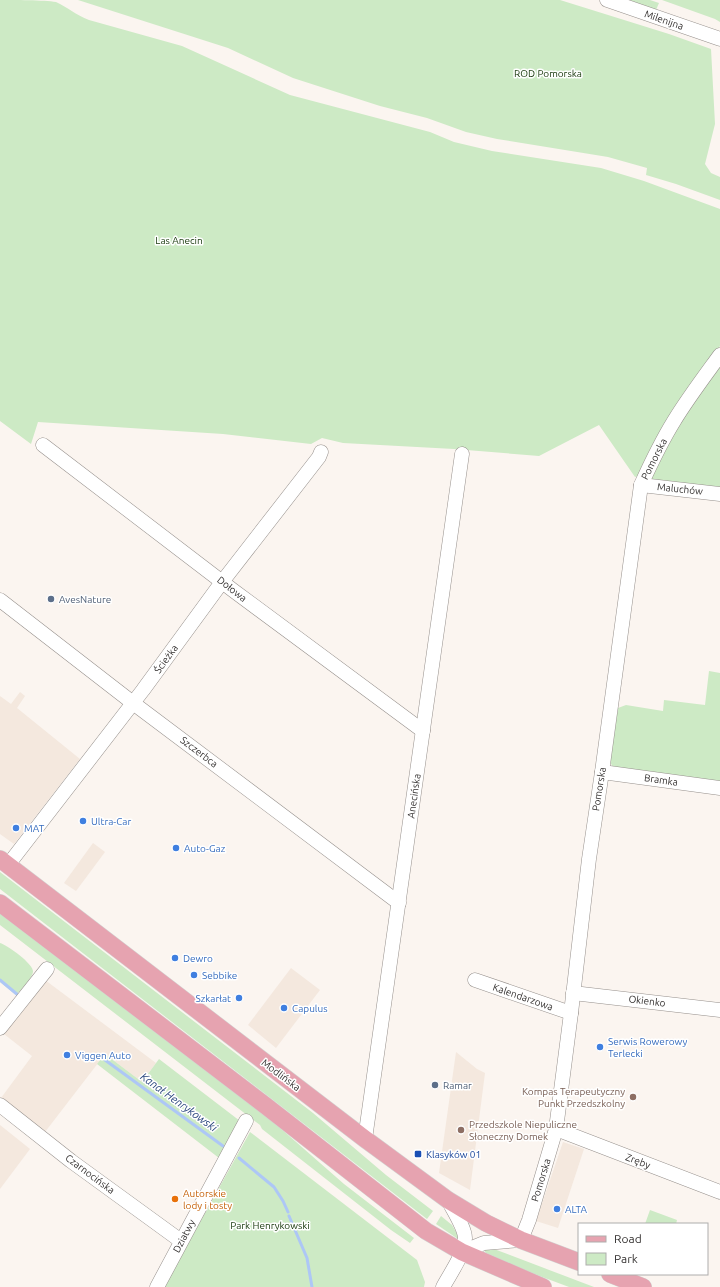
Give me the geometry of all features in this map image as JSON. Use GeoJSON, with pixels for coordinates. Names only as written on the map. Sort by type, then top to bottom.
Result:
{"type":"FeatureCollection","features":[{"type":"Feature","properties":{"kind":"main road","name":"Modlińska"},"geometry":{"type":"LineString","coordinates":[[4,862],[365,1139],[448,1200],[486,1223],[521,1240],[578,1262]]}},
{"type":"Feature","properties":{"kind":"main road"},"geometry":{"type":"LineString","coordinates":[[0,903],[266,1106],[426,1231],[462,1252],[543,1287]]}},
{"type":"Feature","properties":{"kind":"main road"},"geometry":{"type":"LineString","coordinates":[[613,1275],[643,1287]]}},
{"type":"Feature","properties":{"kind":"street","name":"Milenijna"},"geometry":{"type":"LineString","coordinates":[[607,0],[720,39]]}},
{"type":"Feature","properties":{"kind":"street","name":"Pomorska"},"geometry":{"type":"LineString","coordinates":[[521,1240],[529,1220],[556,1129],[571,1013],[588,859],[602,772],[641,485],[655,455],[674,421],[720,355]]}},
{"type":"Feature","properties":{"kind":"street","name":"Dołowa"},"geometry":{"type":"LineString","coordinates":[[43,445],[222,582],[422,731]]}},
{"type":"Feature","properties":{"kind":"street","name":"Ścieżka"},"geometry":{"type":"LineString","coordinates":[[4,862],[133,703],[222,582],[319,457],[321,452]]}},
{"type":"Feature","properties":{"kind":"street","name":"Anecińska"},"geometry":{"type":"LineString","coordinates":[[365,1139],[462,454]]}},
{"type":"Feature","properties":{"kind":"street","name":"Maluchów"},"geometry":{"type":"LineString","coordinates":[[641,485],[720,494]]}},
{"type":"Feature","properties":{"kind":"street","name":"Szczerbca"},"geometry":{"type":"LineString","coordinates":[[0,600],[133,703],[399,903]]}},
{"type":"Feature","properties":{"kind":"street","name":"Bramka"},"geometry":{"type":"LineString","coordinates":[[602,772],[720,788]]}},
{"type":"Feature","properties":{"kind":"street"},"geometry":{"type":"LineString","coordinates":[[0,1028],[47,969]]}},
{"type":"Feature","properties":{"kind":"street","name":"Kalendarzowa"},"geometry":{"type":"LineString","coordinates":[[475,980],[571,1013]]}},
{"type":"Feature","properties":{"kind":"street","name":"Okienko"},"geometry":{"type":"LineString","coordinates":[[573,993],[720,1010]]}},
{"type":"Feature","properties":{"kind":"street","name":"Czarnocińska"},"geometry":{"type":"LineString","coordinates":[[0,1105],[72,1161],[181,1241]]}},
{"type":"Feature","properties":{"kind":"street","name":"Dziatwy"},"geometry":{"type":"LineString","coordinates":[[157,1287],[246,1121]]}},
{"type":"Feature","properties":{"kind":"street","name":"Zręby"},"geometry":{"type":"LineString","coordinates":[[556,1129],[720,1192]]}},
{"type":"Feature","properties":{"kind":"street"},"geometry":{"type":"LineString","coordinates":[[443,1287],[462,1252],[465,1237],[461,1225],[448,1200]]}},
{"type":"Feature","properties":{"kind":"street"},"geometry":{"type":"LineString","coordinates":[[462,1252],[484,1243],[521,1240]]}},
{"type":"Feature","properties":{"kind":"shaded area"},"geometry":{"type":"Polygon","coordinates":[[[20,692],[25,696],[17,708],[80,759],[14,844],[0,834],[0,696],[11,704],[20,692]]]}},
{"type":"Feature","properties":{"kind":"shaded area"},"geometry":{"type":"Polygon","coordinates":[[[93,843],[105,852],[76,891],[64,883],[93,843]]]}},
{"type":"Feature","properties":{"kind":"shaded area","name":"Capulus"},"geometry":{"type":"Polygon","coordinates":[[[291,968],[320,990],[276,1048],[248,1025],[291,968]]]}},
{"type":"Feature","properties":{"kind":"shaded area","name":"Viggen Auto"},"geometry":{"type":"Polygon","coordinates":[[[45,980],[156,1063],[142,1082],[105,1054],[45,1132],[1,1098],[32,1056],[4,1034],[45,980]]]}},
{"type":"Feature","properties":{"kind":"shaded area","name":"Przedszkole Niepuliczne Słoneczny Domek"},"geometry":{"type":"Polygon","coordinates":[[[456,1052],[477,1069],[485,1073],[470,1190],[439,1173],[456,1052]]]}},
{"type":"Feature","properties":{"kind":"shaded area"},"geometry":{"type":"Polygon","coordinates":[[[0,1125],[30,1149],[0,1189],[0,1125]]]}},
{"type":"Feature","properties":{"kind":"shaded area"},"geometry":{"type":"Polygon","coordinates":[[[563,1142],[584,1149],[558,1228],[536,1221],[563,1142]]]}},
{"type":"Feature","properties":{"kind":"green space","name":"Las Anecin"},"geometry":{"type":"Polygon","coordinates":[[[0,0],[37,0],[56,2],[89,20],[182,46],[290,95],[430,132],[454,142],[492,151],[601,168],[644,181],[720,209],[720,346],[668,423],[641,475],[635,477],[599,425],[539,456],[454,449],[343,443],[322,438],[311,444],[223,434],[38,422],[31,444],[0,421],[0,0]]]}},
{"type":"Feature","properties":{"kind":"green space","name":"ROD Pomorska"},"geometry":{"type":"Polygon","coordinates":[[[78,0],[560,0],[669,34],[711,49],[715,124],[705,164],[711,173],[720,177],[720,200],[646,175],[647,168],[608,157],[497,139],[466,132],[427,118],[380,106],[293,78],[228,48],[78,0]]]}},
{"type":"Feature","properties":{"kind":"green space"},"geometry":{"type":"Polygon","coordinates":[[[629,0],[650,0],[659,3],[656,10],[629,0]]]}},
{"type":"Feature","properties":{"kind":"green space"},"geometry":{"type":"Polygon","coordinates":[[[662,0],[720,0],[720,22],[715,19],[662,0]]]}},
{"type":"Feature","properties":{"kind":"green space"},"geometry":{"type":"Polygon","coordinates":[[[720,365],[720,488],[648,480],[673,430],[720,365]]]}},
{"type":"Feature","properties":{"kind":"green space"},"geometry":{"type":"Polygon","coordinates":[[[709,671],[720,673],[720,782],[613,767],[610,762],[618,708],[626,705],[663,711],[664,700],[705,705],[709,671]]]}},
{"type":"Feature","properties":{"kind":"green space"},"geometry":{"type":"Polygon","coordinates":[[[0,872],[313,1113],[386,1175],[433,1211],[427,1219],[0,889],[0,872]]]}},
{"type":"Feature","properties":{"kind":"green space"},"geometry":{"type":"Polygon","coordinates":[[[0,912],[227,1086],[279,1127],[344,1184],[414,1238],[410,1243],[391,1230],[262,1129],[260,1125],[0,925],[0,912]]]}},
{"type":"Feature","properties":{"kind":"green space"},"geometry":{"type":"Polygon","coordinates":[[[0,943],[20,955],[29,964],[33,972],[31,977],[16,995],[0,982],[0,943]]]}},
{"type":"Feature","properties":{"kind":"green space"},"geometry":{"type":"Polygon","coordinates":[[[105,1054],[142,1082],[159,1059],[240,1121],[219,1158],[97,1064],[105,1054]]]}},
{"type":"Feature","properties":{"kind":"green space","name":"Park Henrykowski"},"geometry":{"type":"Polygon","coordinates":[[[250,1132],[417,1260],[425,1282],[424,1287],[164,1287],[250,1132]]]}},
{"type":"Feature","properties":{"kind":"green space"},"geometry":{"type":"Polygon","coordinates":[[[650,1210],[677,1220],[676,1223],[645,1223],[650,1210]]]}},
{"type":"Feature","properties":{"kind":"green space"},"geometry":{"type":"Polygon","coordinates":[[[441,1216],[452,1225],[459,1237],[458,1239],[436,1224],[441,1216]]]}},
{"type":"Feature","properties":{"kind":"green space"},"geometry":{"type":"Polygon","coordinates":[[[494,1249],[594,1287],[569,1287],[521,1269],[486,1253],[484,1250],[494,1249]]]}},
{"type":"Feature","properties":{"kind":"waterway"},"geometry":{"type":"LineString","coordinates":[[0,980],[18,995]]}},
{"type":"Feature","properties":{"kind":"waterway","name":"Kanał Henrykowski"},"geometry":{"type":"LineString","coordinates":[[105,1060],[223,1146]]}},
{"type":"Feature","properties":{"kind":"waterway","name":"Kanał Henrykowski"},"geometry":{"type":"LineString","coordinates":[[239,1158],[274,1187],[288,1212]]}},
{"type":"Feature","properties":{"kind":"waterway","name":"Kanał Henrykowski"},"geometry":{"type":"LineString","coordinates":[[289,1216],[307,1258],[312,1287]]}},
{"type":"Feature","properties":{"kind":"place","name":"AvesNature"},"geometry":{"type":"Point","coordinates":[51,599]}},
{"type":"Feature","properties":{"kind":"place","name":"Ultra-Car"},"geometry":{"type":"Point","coordinates":[83,821]}},
{"type":"Feature","properties":{"kind":"place","name":"MAT"},"geometry":{"type":"Point","coordinates":[16,828]}},
{"type":"Feature","properties":{"kind":"place","name":"Auto-Gaz"},"geometry":{"type":"Point","coordinates":[176,848]}},
{"type":"Feature","properties":{"kind":"place","name":"Dewro"},"geometry":{"type":"Point","coordinates":[175,958]}},
{"type":"Feature","properties":{"kind":"place","name":"Sebbike"},"geometry":{"type":"Point","coordinates":[194,975]}},
{"type":"Feature","properties":{"kind":"place","name":"Szkarłat"},"geometry":{"type":"Point","coordinates":[239,998]}},
{"type":"Feature","properties":{"kind":"place","name":"Capulus"},"geometry":{"type":"Point","coordinates":[284,1008]}},
{"type":"Feature","properties":{"kind":"place","name":"Serwis Rowerowy Terlecki"},"geometry":{"type":"Point","coordinates":[600,1047]}},
{"type":"Feature","properties":{"kind":"place","name":"Viggen Auto"},"geometry":{"type":"Point","coordinates":[67,1055]}},
{"type":"Feature","properties":{"kind":"place","name":"Ramar"},"geometry":{"type":"Point","coordinates":[435,1085]}},
{"type":"Feature","properties":{"kind":"place","name":"Kompas Terapeutyczny Punkt Przedszkolny"},"geometry":{"type":"Point","coordinates":[633,1097]}},
{"type":"Feature","properties":{"kind":"place","name":"Przedszkole Niepuliczne Słoneczny Domek"},"geometry":{"type":"Point","coordinates":[461,1130]}},
{"type":"Feature","properties":{"kind":"place","name":"Klasyków 01"},"geometry":{"type":"Point","coordinates":[418,1154]}},
{"type":"Feature","properties":{"kind":"place","name":"Autorskie lody i tosty"},"geometry":{"type":"Point","coordinates":[175,1199]}},
{"type":"Feature","properties":{"kind":"place","name":"ALTA"},"geometry":{"type":"Point","coordinates":[557,1209]}}]}
